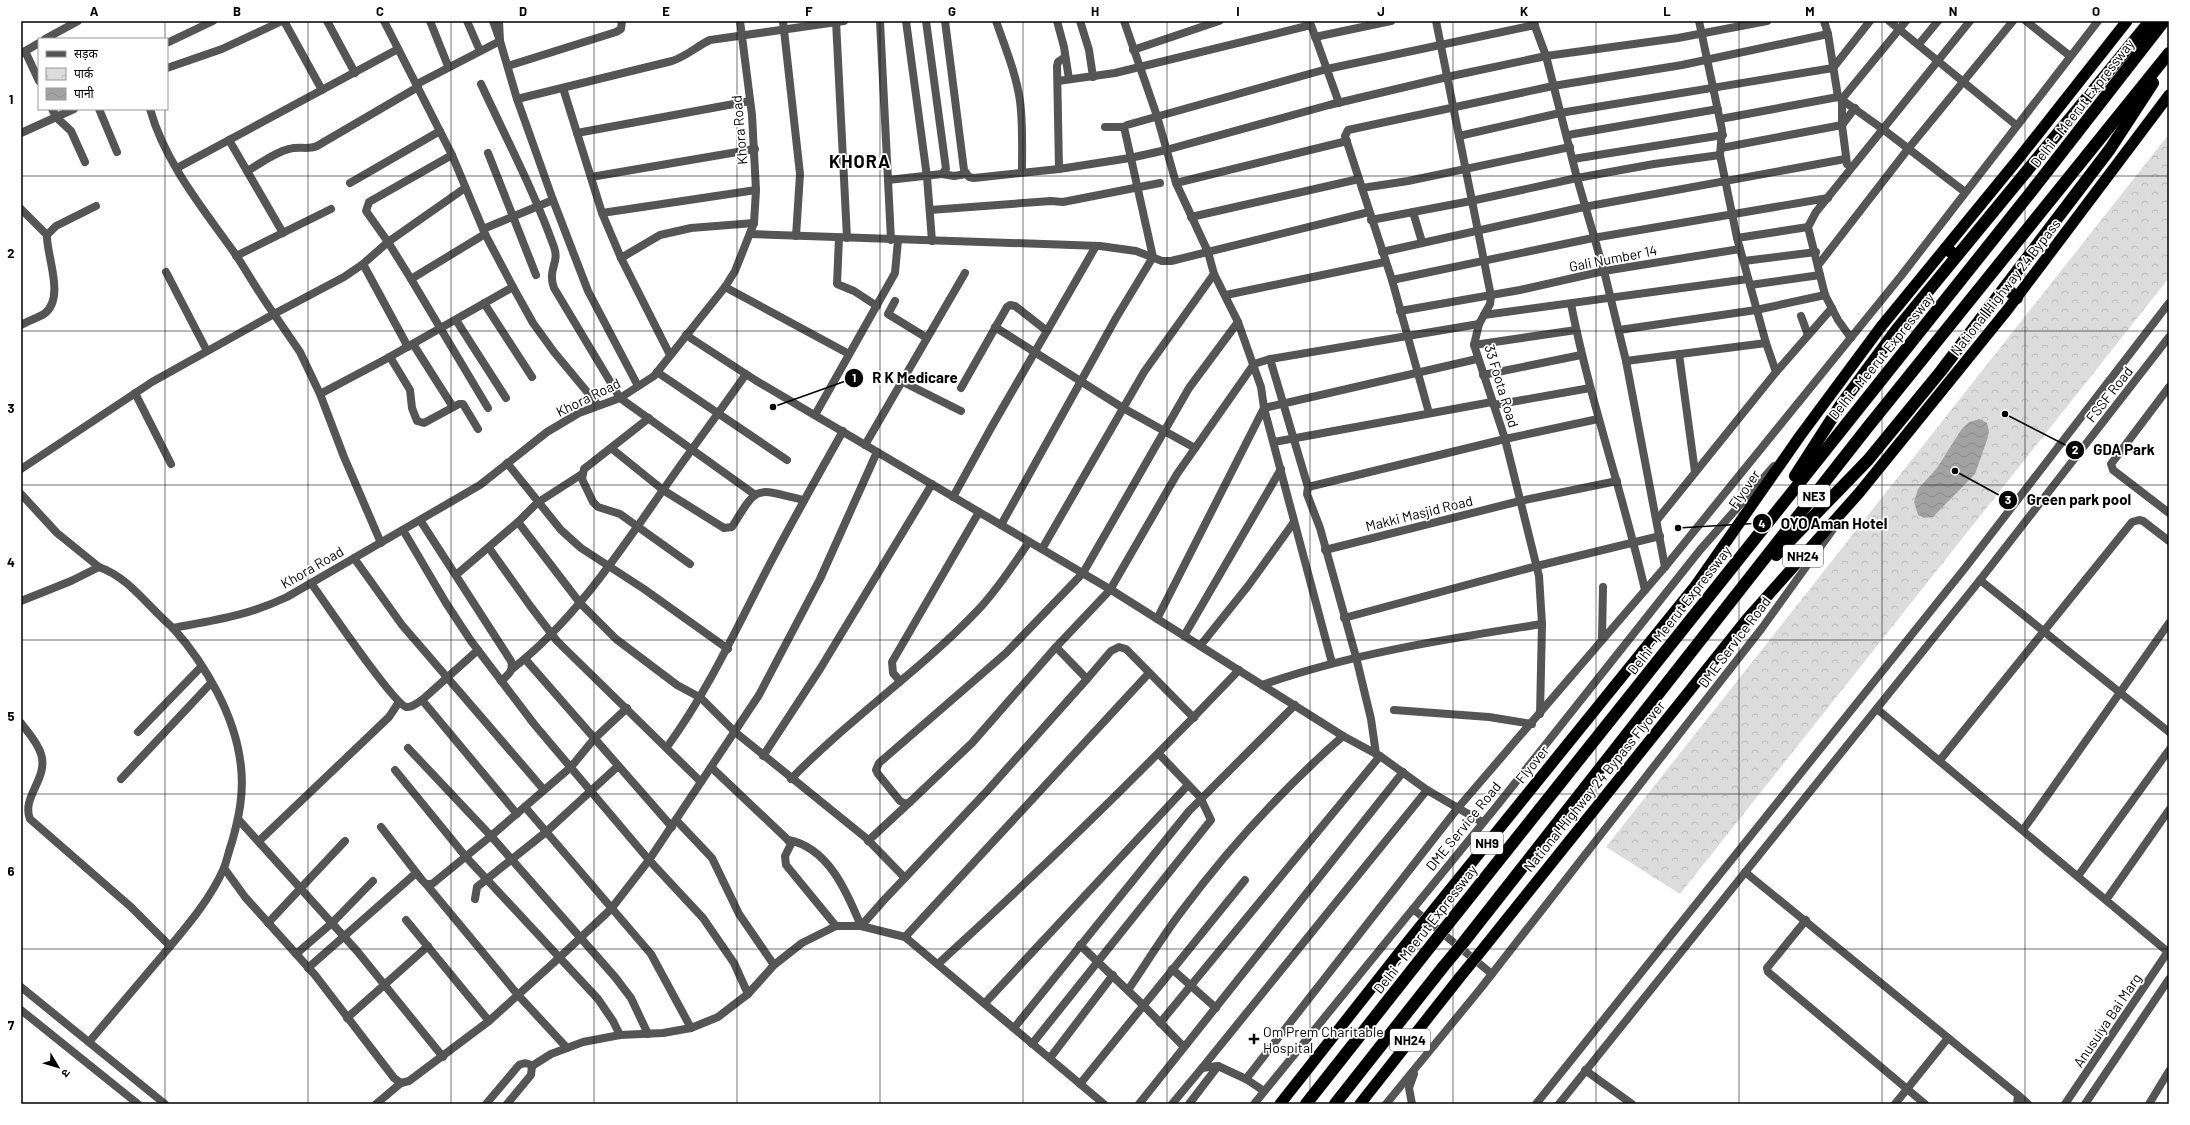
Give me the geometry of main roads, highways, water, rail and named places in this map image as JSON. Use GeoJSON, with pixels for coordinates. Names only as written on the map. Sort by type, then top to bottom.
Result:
{"type":"FeatureCollection","features":[{"type":"Feature","properties":{"kind":"highway","name":"Flyover"},"geometry":{"type":"LineString","coordinates":[[1280,1104],[1410,938],[1696,584],[1800,436],[1880,328],[1946,248],[2127,21]]}},
{"type":"Feature","properties":{"kind":"highway"},"geometry":{"type":"LineString","coordinates":[[1759,532],[1840,406],[1897,329],[2150,21]]}},
{"type":"Feature","properties":{"kind":"highway","name":"Delhi - Meerut Expressway"},"geometry":{"type":"LineString","coordinates":[[1306,1104],[2040,180],[2164,21]]}},
{"type":"Feature","properties":{"kind":"highway","name":"NE3"},"geometry":{"type":"LineString","coordinates":[[1335,1104],[1730,602],[2046,204],[2169,53]]}},
{"type":"Feature","properties":{"kind":"highway"},"geometry":{"type":"LineString","coordinates":[[1730,602],[1868,460],[1941,371],[2110,149],[2169,58]]}},
{"type":"Feature","properties":{"kind":"highway","name":"National Highway 24 Bypass"},"geometry":{"type":"LineString","coordinates":[[1859,493],[2017,298],[2169,95]]}},
{"type":"Feature","properties":{"kind":"highway"},"geometry":{"type":"LineString","coordinates":[[1946,248],[1956,256]]}},
{"type":"Feature","properties":{"kind":"highway"},"geometry":{"type":"LineString","coordinates":[[2005,287],[2017,298]]}},
{"type":"Feature","properties":{"kind":"highway","name":"National Highway 24 Bypass Flyover"},"geometry":{"type":"LineString","coordinates":[[1360,1104],[1747,618],[1859,493]]}},
{"type":"Feature","properties":{"kind":"water"},"geometry":{"type":"Polygon","coordinates":[[[1980,419],[1987,423],[1989,431],[1975,474],[1933,517],[1924,518],[1918,515],[1914,502],[1918,489],[1937,468],[1961,430],[1969,422],[1980,419]]]}},
{"type":"Feature","properties":{"kind":"place","name":"R K Medicare"},"geometry":{"type":"Point","coordinates":[773,407]}},
{"type":"Feature","properties":{"kind":"place","name":"GDA Park"},"geometry":{"type":"Point","coordinates":[2005,414]}},
{"type":"Feature","properties":{"kind":"place","name":"Green park pool"},"geometry":{"type":"Point","coordinates":[1955,471]}},
{"type":"Feature","properties":{"kind":"place","name":"OYO Aman Hotel"},"geometry":{"type":"Point","coordinates":[1678,528]}},
{"type":"Feature","properties":{"kind":"place","name":"Om Prem Charitable Hospital"},"geometry":{"type":"Point","coordinates":[1254,1039]}},
{"type":"Feature","properties":{"kind":"district","name":"KHORA"},"geometry":{"type":"Point","coordinates":[860,161]}}]}
